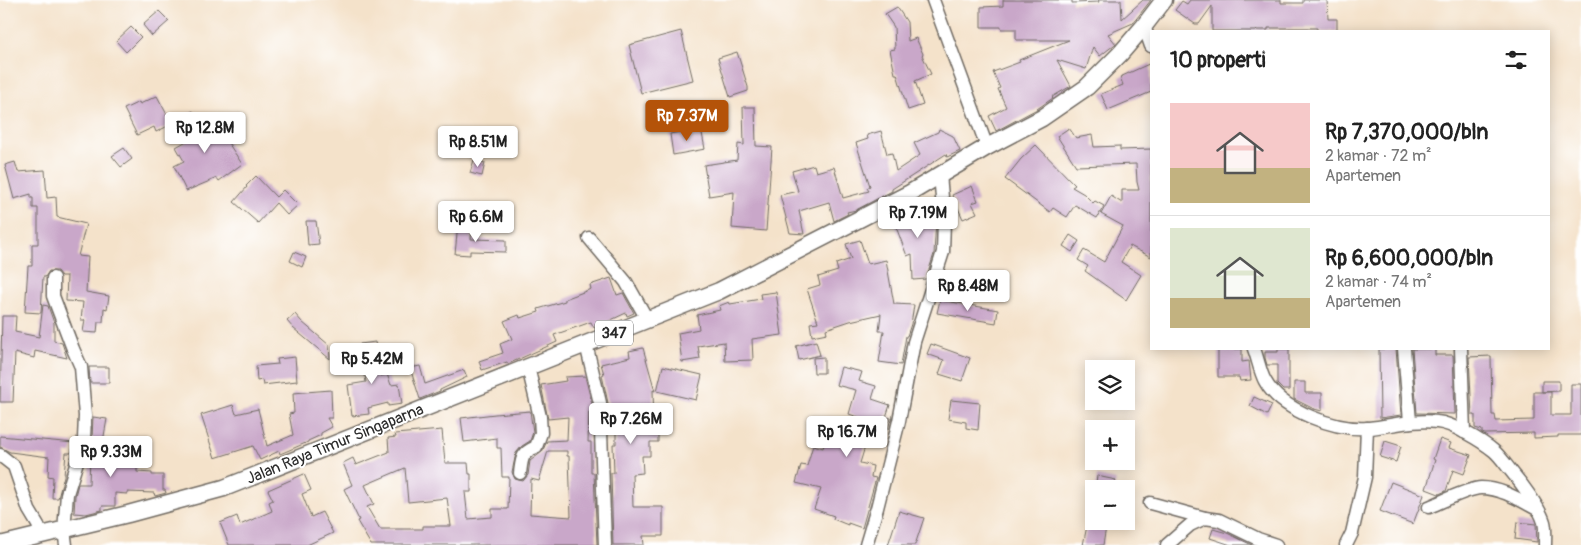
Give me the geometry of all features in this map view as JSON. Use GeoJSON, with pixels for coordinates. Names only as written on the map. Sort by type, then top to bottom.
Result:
{"type":"FeatureCollection","features":[{"type":"Feature","properties":{"kind":"main road","name":"Jalan Raya Timur Singaparna"},"geometry":{"type":"LineString","coordinates":[[0,545],[41,536],[65,537],[128,514],[224,488],[718,291],[910,193],[987,147],[1042,118],[1087,87],[1120,54],[1164,0]]}},
{"type":"Feature","properties":{"kind":"street"},"geometry":{"type":"LineString","coordinates":[[933,0],[987,147]]}},
{"type":"Feature","properties":{"kind":"street"},"geometry":{"type":"LineString","coordinates":[[1144,26],[1150,43]]}},
{"type":"Feature","properties":{"kind":"street"},"geometry":{"type":"LineString","coordinates":[[866,545],[878,508],[899,421],[914,342],[942,252],[944,221],[940,174]]}},
{"type":"Feature","properties":{"kind":"street"},"geometry":{"type":"LineString","coordinates":[[589,238],[626,282],[647,319]]}},
{"type":"Feature","properties":{"kind":"street"},"geometry":{"type":"LineString","coordinates":[[53,278],[53,296],[81,367],[85,416],[84,439],[67,494],[65,537]]}},
{"type":"Feature","properties":{"kind":"street"},"geometry":{"type":"LineString","coordinates":[[586,344],[600,403],[606,545]]}},
{"type":"Feature","properties":{"kind":"street"},"geometry":{"type":"LineString","coordinates":[[1254,350],[1265,381],[1278,398],[1301,412],[1322,421],[1344,426],[1367,428],[1410,422],[1438,422],[1454,426],[1494,451],[1518,479],[1539,510],[1544,523],[1546,545]]}},
{"type":"Feature","properties":{"kind":"street"},"geometry":{"type":"LineString","coordinates":[[1404,350],[1410,422]]}},
{"type":"Feature","properties":{"kind":"street"},"geometry":{"type":"LineString","coordinates":[[1461,350],[1464,432]]}},
{"type":"Feature","properties":{"kind":"street"},"geometry":{"type":"LineString","coordinates":[[520,473],[523,457],[527,450],[536,447],[541,433],[540,417],[528,367]]}},
{"type":"Feature","properties":{"kind":"street"},"geometry":{"type":"LineString","coordinates":[[1346,545],[1352,533],[1365,477],[1367,428]]}},
{"type":"Feature","properties":{"kind":"street"},"geometry":{"type":"LineString","coordinates":[[0,454],[14,466],[29,510],[38,525],[41,536]]}},
{"type":"Feature","properties":{"kind":"street"},"geometry":{"type":"LineString","coordinates":[[1428,507],[1479,488],[1492,489],[1504,493],[1539,510]]}},
{"type":"Feature","properties":{"kind":"street"},"geometry":{"type":"LineString","coordinates":[[1150,503],[1219,520],[1258,539],[1276,545]]}},
{"type":"Feature","properties":{"kind":"street"},"geometry":{"type":"LineString","coordinates":[[1167,545],[1190,525],[1205,518]]}},
{"type":"Feature","properties":{"kind":"building"},"geometry":{"type":"Polygon","coordinates":[[[1003,0],[1072,0],[1072,3],[1121,0],[1122,19],[1143,0],[1151,0],[1133,23],[1108,34],[1116,44],[1100,56],[1093,47],[1086,69],[1057,60],[1071,86],[1052,97],[1037,109],[996,131],[989,116],[1006,107],[993,72],[1069,40],[1016,40],[1016,29],[981,27],[981,7],[1003,6],[1003,0]]]}},
{"type":"Feature","properties":{"kind":"building"},"geometry":{"type":"Polygon","coordinates":[[[1190,0],[1281,0],[1281,3],[1303,3],[1303,0],[1327,0],[1328,19],[1337,19],[1337,30],[1268,28],[1268,30],[1212,30],[1212,6],[1199,24],[1195,24],[1175,10],[1182,1],[1187,4],[1190,0]]]}},
{"type":"Feature","properties":{"kind":"building"},"geometry":{"type":"Polygon","coordinates":[[[897,7],[907,22],[908,41],[916,38],[931,74],[915,81],[923,105],[908,110],[897,74],[895,74],[890,50],[895,49],[894,27],[885,14],[897,7]]]}},
{"type":"Feature","properties":{"kind":"building"},"geometry":{"type":"Polygon","coordinates":[[[159,11],[169,21],[152,36],[143,25],[159,11]]]}},
{"type":"Feature","properties":{"kind":"building"},"geometry":{"type":"Polygon","coordinates":[[[131,27],[141,37],[126,52],[116,41],[131,27]]]}},
{"type":"Feature","properties":{"kind":"building"},"geometry":{"type":"Polygon","coordinates":[[[681,31],[693,80],[641,93],[629,45],[681,31]]]}},
{"type":"Feature","properties":{"kind":"building"},"geometry":{"type":"Polygon","coordinates":[[[737,52],[748,91],[730,97],[718,58],[737,52]]]}},
{"type":"Feature","properties":{"kind":"building"},"geometry":{"type":"Polygon","coordinates":[[[1150,63],[1150,92],[1108,110],[1101,94],[1123,85],[1120,77],[1150,63]]]}},
{"type":"Feature","properties":{"kind":"building"},"geometry":{"type":"Polygon","coordinates":[[[157,96],[172,124],[156,132],[154,127],[137,135],[124,109],[157,96]]]}},
{"type":"Feature","properties":{"kind":"building"},"geometry":{"type":"Polygon","coordinates":[[[743,107],[755,107],[756,146],[772,147],[766,231],[732,228],[734,192],[709,196],[704,165],[737,160],[738,144],[744,145],[743,107]]]}},
{"type":"Feature","properties":{"kind":"building"},"geometry":{"type":"Polygon","coordinates":[[[193,111],[202,128],[218,119],[226,133],[223,135],[242,164],[219,181],[217,178],[186,191],[174,166],[184,161],[176,147],[192,138],[181,118],[193,111]]]}},
{"type":"Feature","properties":{"kind":"building"},"geometry":{"type":"Polygon","coordinates":[[[701,128],[705,149],[673,155],[670,134],[701,128]]]}},
{"type":"Feature","properties":{"kind":"building"},"geometry":{"type":"Polygon","coordinates":[[[1069,128],[1076,138],[1092,135],[1094,147],[1120,146],[1120,150],[1150,149],[1150,256],[1130,246],[1121,262],[1141,275],[1126,300],[1085,271],[1088,266],[1078,260],[1084,250],[1104,262],[1123,226],[1101,214],[1111,196],[1122,203],[1122,190],[1139,190],[1136,164],[1076,166],[1057,136],[1069,128]]]}},
{"type":"Feature","properties":{"kind":"building"},"geometry":{"type":"Polygon","coordinates":[[[939,129],[953,136],[960,151],[947,157],[946,154],[892,189],[892,191],[856,210],[847,212],[848,214],[834,221],[829,202],[799,211],[804,234],[790,233],[780,195],[798,191],[792,171],[814,165],[816,172],[834,167],[843,198],[869,191],[867,188],[870,186],[856,143],[868,139],[867,135],[881,131],[887,154],[892,153],[896,171],[920,155],[914,143],[938,132],[939,129]]]}},
{"type":"Feature","properties":{"kind":"building"},"geometry":{"type":"Polygon","coordinates":[[[1036,145],[1075,185],[1072,187],[1084,194],[1093,203],[1095,201],[1104,206],[1097,218],[1075,205],[1067,217],[1053,208],[1050,212],[1005,179],[1021,159],[1036,145]]]}},
{"type":"Feature","properties":{"kind":"building"},"geometry":{"type":"Polygon","coordinates":[[[124,148],[132,159],[121,167],[112,156],[124,148]]]}},
{"type":"Feature","properties":{"kind":"building"},"geometry":{"type":"Polygon","coordinates":[[[474,160],[485,163],[482,176],[470,173],[474,160]]]}},
{"type":"Feature","properties":{"kind":"building"},"geometry":{"type":"Polygon","coordinates":[[[15,162],[18,172],[45,170],[47,198],[56,197],[57,217],[86,224],[78,256],[88,257],[86,292],[109,296],[107,309],[104,308],[103,322],[98,322],[97,333],[83,332],[85,320],[81,320],[83,302],[66,301],[67,276],[61,276],[57,271],[49,271],[43,277],[41,313],[25,312],[28,266],[32,266],[32,244],[38,244],[38,208],[33,208],[31,194],[14,199],[5,165],[15,162]]]}},
{"type":"Feature","properties":{"kind":"building"},"geometry":{"type":"Polygon","coordinates":[[[256,176],[276,197],[283,190],[298,205],[287,215],[276,203],[258,223],[234,202],[256,176]]]}},
{"type":"Feature","properties":{"kind":"building"},"geometry":{"type":"Polygon","coordinates":[[[972,186],[978,201],[972,203],[977,213],[963,219],[952,195],[972,186]]]}},
{"type":"Feature","properties":{"kind":"building"},"geometry":{"type":"Polygon","coordinates":[[[928,205],[932,218],[936,218],[934,254],[926,279],[913,280],[912,254],[907,256],[893,219],[928,205]]]}},
{"type":"Feature","properties":{"kind":"building"},"geometry":{"type":"Polygon","coordinates":[[[306,221],[316,221],[319,244],[308,245],[306,221]]]}},
{"type":"Feature","properties":{"kind":"building"},"geometry":{"type":"Polygon","coordinates":[[[458,224],[472,225],[471,239],[506,240],[506,252],[470,251],[470,255],[455,254],[458,224]]]}},
{"type":"Feature","properties":{"kind":"building"},"geometry":{"type":"Polygon","coordinates":[[[1070,235],[1079,241],[1072,252],[1063,246],[1070,235]]]}},
{"type":"Feature","properties":{"kind":"building"},"geometry":{"type":"Polygon","coordinates":[[[860,240],[868,264],[886,260],[894,304],[914,305],[901,365],[879,362],[884,331],[879,331],[881,314],[850,321],[826,329],[827,333],[812,336],[810,323],[818,322],[807,289],[820,285],[818,277],[838,271],[836,264],[851,259],[846,244],[860,240]]]}},
{"type":"Feature","properties":{"kind":"building"},"geometry":{"type":"Polygon","coordinates":[[[294,252],[306,257],[302,267],[290,261],[294,252]]]}},
{"type":"Feature","properties":{"kind":"building"},"geometry":{"type":"Polygon","coordinates":[[[611,278],[617,295],[623,293],[634,313],[627,316],[626,313],[594,328],[591,322],[554,335],[557,342],[508,364],[507,362],[482,370],[479,361],[503,353],[500,344],[512,339],[504,321],[519,315],[520,318],[539,312],[538,309],[565,301],[565,299],[591,289],[590,285],[611,278]]]}},
{"type":"Feature","properties":{"kind":"building"},"geometry":{"type":"Polygon","coordinates":[[[776,292],[782,335],[752,339],[753,360],[725,361],[724,342],[698,346],[700,359],[682,362],[678,333],[699,329],[697,315],[720,310],[719,306],[729,302],[730,304],[761,299],[760,294],[776,292]]]}},
{"type":"Feature","properties":{"kind":"building"},"geometry":{"type":"Polygon","coordinates":[[[940,300],[998,310],[996,323],[937,313],[940,300]]]}},
{"type":"Feature","properties":{"kind":"building"},"geometry":{"type":"Polygon","coordinates":[[[43,305],[48,306],[54,323],[54,341],[62,343],[67,358],[35,351],[34,358],[15,353],[13,402],[0,402],[2,316],[16,316],[15,332],[39,337],[43,305]]]}},
{"type":"Feature","properties":{"kind":"building"},"geometry":{"type":"Polygon","coordinates":[[[295,314],[329,345],[330,359],[287,321],[295,314]]]}},
{"type":"Feature","properties":{"kind":"building"},"geometry":{"type":"Polygon","coordinates":[[[816,341],[820,355],[799,360],[796,346],[816,341]]]}},
{"type":"Feature","properties":{"kind":"building"},"geometry":{"type":"Polygon","coordinates":[[[375,342],[381,376],[387,374],[391,385],[399,384],[402,404],[388,406],[388,403],[368,408],[369,414],[352,416],[348,385],[366,382],[360,344],[375,342]]]}},
{"type":"Feature","properties":{"kind":"building"},"geometry":{"type":"Polygon","coordinates":[[[931,344],[970,358],[962,381],[939,374],[944,360],[927,354],[931,344]]]}},
{"type":"Feature","properties":{"kind":"building"},"geometry":{"type":"Polygon","coordinates":[[[643,348],[655,391],[653,390],[654,427],[658,426],[658,442],[650,442],[650,456],[642,456],[643,473],[632,474],[633,507],[663,507],[663,536],[643,536],[644,545],[613,545],[611,473],[614,473],[613,444],[616,444],[616,423],[609,423],[608,403],[601,364],[630,357],[629,351],[643,348]]]}},
{"type":"Feature","properties":{"kind":"building"},"geometry":{"type":"Polygon","coordinates":[[[1218,350],[1242,350],[1242,362],[1249,361],[1251,380],[1240,381],[1239,377],[1218,377],[1218,350]]]}},
{"type":"Feature","properties":{"kind":"building"},"geometry":{"type":"Polygon","coordinates":[[[1278,350],[1289,350],[1289,390],[1283,390],[1277,384],[1277,365],[1267,365],[1265,352],[1278,352],[1278,350]]]}},
{"type":"Feature","properties":{"kind":"building"},"geometry":{"type":"Polygon","coordinates":[[[1379,350],[1396,350],[1401,415],[1380,418],[1379,350]]]}},
{"type":"Feature","properties":{"kind":"building"},"geometry":{"type":"Polygon","coordinates":[[[1412,350],[1435,350],[1435,355],[1453,355],[1455,414],[1417,413],[1412,350]]]}},
{"type":"Feature","properties":{"kind":"building"},"geometry":{"type":"Polygon","coordinates":[[[1491,356],[1492,415],[1495,415],[1496,421],[1534,420],[1534,392],[1551,392],[1551,415],[1571,415],[1571,384],[1581,384],[1581,435],[1534,438],[1534,433],[1485,434],[1482,433],[1482,430],[1475,428],[1475,415],[1472,415],[1469,357],[1491,356]]]}},
{"type":"Feature","properties":{"kind":"building"},"geometry":{"type":"Polygon","coordinates":[[[295,357],[297,381],[263,385],[262,380],[257,381],[256,366],[278,364],[277,359],[295,357]]]}},
{"type":"Feature","properties":{"kind":"building"},"geometry":{"type":"Polygon","coordinates":[[[824,357],[824,373],[814,373],[813,358],[824,357]]]}},
{"type":"Feature","properties":{"kind":"building"},"geometry":{"type":"Polygon","coordinates":[[[420,366],[425,384],[464,370],[467,377],[420,399],[410,368],[420,366]]]}},
{"type":"Feature","properties":{"kind":"building"},"geometry":{"type":"Polygon","coordinates":[[[663,366],[702,375],[696,400],[657,391],[663,366]]]}},
{"type":"Feature","properties":{"kind":"building"},"geometry":{"type":"Polygon","coordinates":[[[89,367],[109,367],[109,383],[90,383],[89,367]]]}},
{"type":"Feature","properties":{"kind":"building"},"geometry":{"type":"Polygon","coordinates":[[[841,367],[862,372],[859,381],[876,386],[872,399],[890,405],[886,417],[891,418],[888,429],[872,424],[860,463],[873,466],[871,477],[876,478],[862,528],[848,523],[848,525],[833,519],[834,516],[814,509],[821,489],[796,483],[801,465],[807,466],[813,445],[823,448],[829,429],[856,438],[861,418],[849,414],[856,390],[836,385],[841,367]]]}},
{"type":"Feature","properties":{"kind":"building"},"geometry":{"type":"Polygon","coordinates":[[[585,376],[592,404],[592,412],[589,412],[588,442],[591,442],[591,473],[594,473],[597,545],[371,545],[357,521],[359,520],[344,489],[352,485],[343,463],[353,458],[356,465],[389,452],[388,438],[396,437],[395,434],[442,430],[445,463],[468,463],[469,474],[471,474],[471,492],[465,492],[468,519],[492,517],[492,509],[508,509],[509,477],[502,477],[501,448],[497,448],[497,438],[464,442],[461,418],[530,411],[533,432],[530,441],[516,453],[512,472],[515,479],[523,481],[528,475],[530,461],[542,452],[547,441],[567,440],[568,417],[548,419],[541,385],[566,381],[565,377],[585,376]],[[548,451],[539,481],[531,479],[530,514],[571,517],[569,456],[567,456],[567,451],[548,451]],[[405,468],[365,485],[374,504],[367,507],[380,529],[423,529],[423,526],[451,526],[447,498],[408,502],[405,468]]]}},
{"type":"Feature","properties":{"kind":"building"},"geometry":{"type":"Polygon","coordinates":[[[1542,381],[1559,381],[1559,391],[1542,392],[1542,381]]]}},
{"type":"Feature","properties":{"kind":"building"},"geometry":{"type":"Polygon","coordinates":[[[1294,382],[1305,382],[1305,393],[1322,393],[1322,411],[1294,399],[1294,382]]]}},
{"type":"Feature","properties":{"kind":"building"},"geometry":{"type":"Polygon","coordinates":[[[331,390],[332,418],[327,418],[332,427],[321,433],[321,435],[280,454],[279,451],[260,460],[253,446],[215,458],[201,415],[233,405],[236,414],[258,409],[267,446],[293,435],[289,414],[294,413],[293,393],[331,390]]]}},
{"type":"Feature","properties":{"kind":"building"},"geometry":{"type":"Polygon","coordinates":[[[1254,397],[1272,405],[1267,415],[1250,406],[1254,397]]]}},
{"type":"Feature","properties":{"kind":"building"},"geometry":{"type":"Polygon","coordinates":[[[951,400],[980,403],[978,430],[966,428],[966,422],[948,419],[951,400]]]}},
{"type":"Feature","properties":{"kind":"building"},"geometry":{"type":"Polygon","coordinates":[[[93,417],[107,419],[104,436],[104,461],[116,463],[116,465],[137,466],[137,472],[163,475],[163,490],[166,493],[155,496],[154,493],[115,493],[115,506],[102,506],[102,510],[86,514],[74,513],[78,484],[89,484],[90,454],[88,454],[92,440],[93,417]]]}},
{"type":"Feature","properties":{"kind":"building"},"geometry":{"type":"Polygon","coordinates":[[[0,436],[74,443],[71,453],[66,453],[64,476],[58,498],[52,498],[53,477],[48,476],[49,457],[10,452],[0,447],[0,436]]]}},
{"type":"Feature","properties":{"kind":"building"},"geometry":{"type":"Polygon","coordinates":[[[1440,439],[1451,443],[1449,448],[1471,455],[1464,474],[1453,470],[1446,491],[1439,494],[1426,489],[1440,439]]]}},
{"type":"Feature","properties":{"kind":"building"},"geometry":{"type":"Polygon","coordinates":[[[1385,441],[1401,446],[1396,462],[1380,457],[1385,441]]]}},
{"type":"Feature","properties":{"kind":"building"},"geometry":{"type":"Polygon","coordinates":[[[304,474],[311,490],[302,494],[311,517],[322,512],[333,533],[307,545],[229,545],[220,523],[237,516],[240,525],[272,511],[269,502],[273,500],[268,490],[304,474]]]}},
{"type":"Feature","properties":{"kind":"building"},"geometry":{"type":"Polygon","coordinates":[[[1097,476],[1116,480],[1096,480],[1097,476]]]}},
{"type":"Feature","properties":{"kind":"building"},"geometry":{"type":"Polygon","coordinates":[[[1391,482],[1424,495],[1413,524],[1380,511],[1391,482]]]}},
{"type":"Feature","properties":{"kind":"building"},"geometry":{"type":"Polygon","coordinates":[[[899,511],[924,518],[915,545],[888,545],[899,511]]]}},
{"type":"Feature","properties":{"kind":"building"},"geometry":{"type":"Polygon","coordinates":[[[1517,522],[1536,524],[1537,542],[1515,539],[1517,522]]]}},
{"type":"Feature","properties":{"kind":"building"},"geometry":{"type":"Polygon","coordinates":[[[1213,529],[1227,533],[1252,545],[1231,545],[1210,538],[1213,529]]]}},
{"type":"Feature","properties":{"kind":"building"},"geometry":{"type":"Polygon","coordinates":[[[1086,530],[1106,530],[1103,545],[1083,545],[1086,530]]]}}]}
